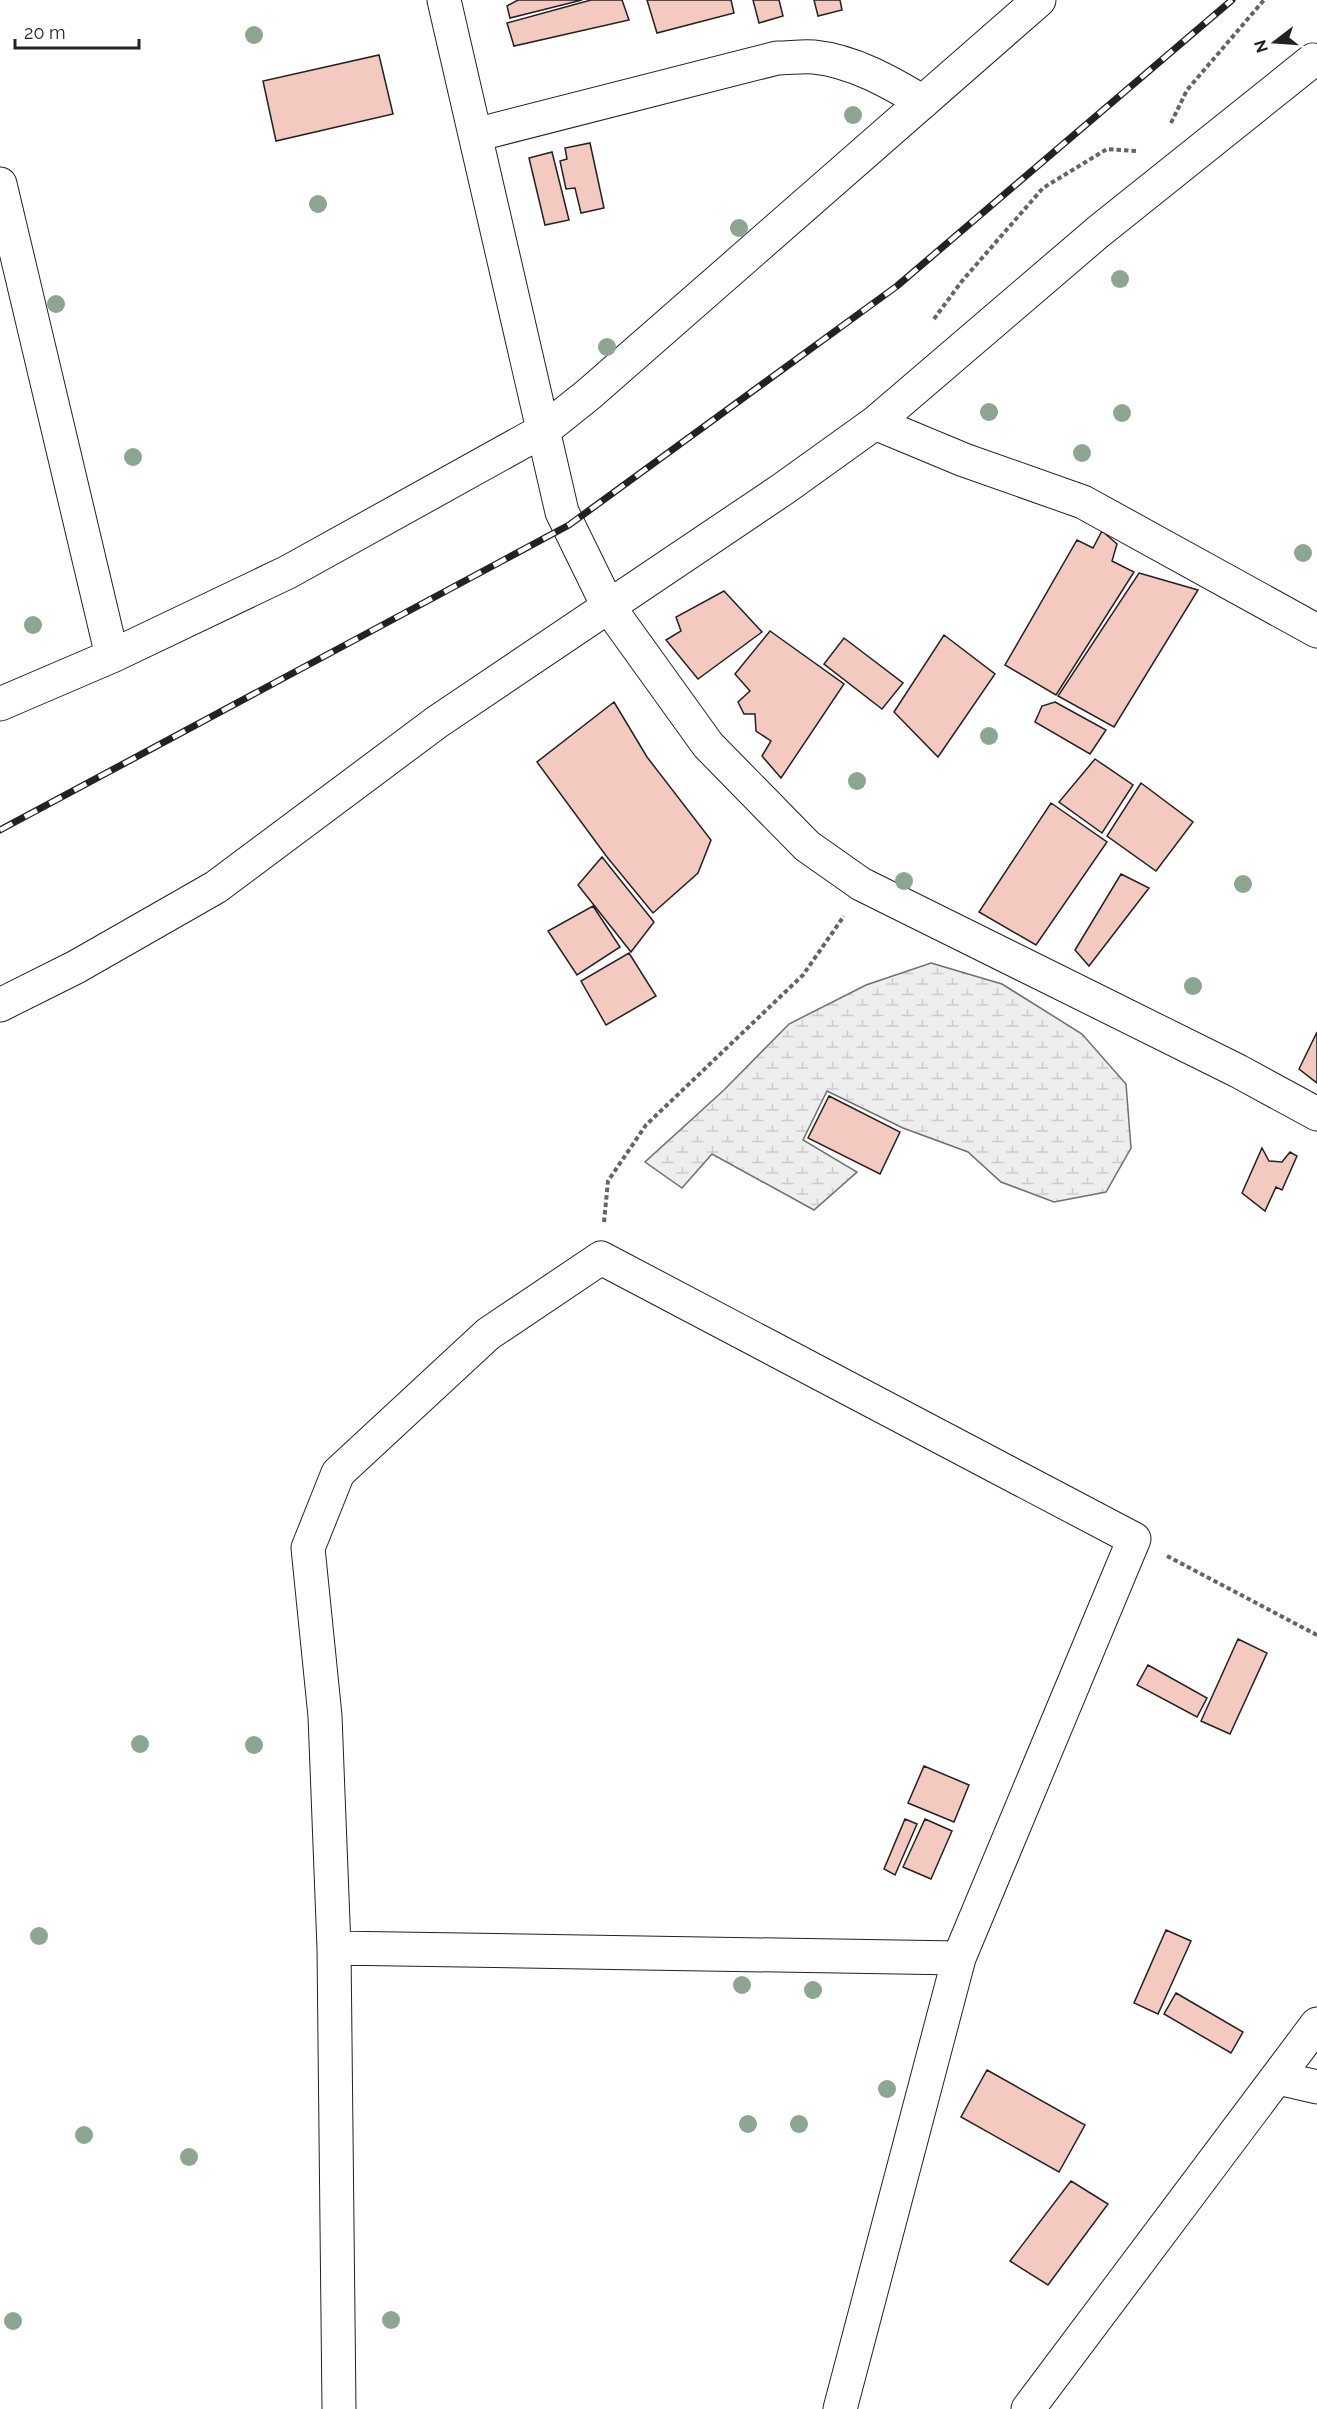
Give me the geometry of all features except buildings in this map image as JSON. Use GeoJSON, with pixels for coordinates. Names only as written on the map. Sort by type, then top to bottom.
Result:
{"type":"FeatureCollection","features":[{"type":"Feature","properties":{"kind":"street"},"geometry":{"type":"LineString","coordinates":[[444,0],[562,512],[608,606],[708,745],[807,846],[861,884],[1228,1066],[1317,1114]]}},
{"type":"Feature","properties":{"kind":"street"},"geometry":{"type":"LineString","coordinates":[[0,704],[112,656],[288,573],[544,430],[598,387],[1040,0]]}},
{"type":"Feature","properties":{"kind":"street"},"geometry":{"type":"LineString","coordinates":[[475,135],[777,58],[815,57],[852,67],[891,83],[923,102]]}},
{"type":"Feature","properties":{"kind":"street"},"geometry":{"type":"LineString","coordinates":[[0,1005],[76,967],[216,887],[437,722],[783,489],[875,423],[970,339],[1107,224],[1313,60],[1317,62]]}},
{"type":"Feature","properties":{"kind":"street"},"geometry":{"type":"LineString","coordinates":[[0,184],[112,656]]}},
{"type":"Feature","properties":{"kind":"street"},"geometry":{"type":"LineString","coordinates":[[875,423],[964,460],[1083,502],[1317,631]]}},
{"type":"Feature","properties":{"kind":"street"},"geometry":{"type":"LineString","coordinates":[[339,2409],[334,1948],[325,1716],[308,1548],[338,1473],[488,1334],[601,1258],[1134,1539],[959,1958],[840,2409]]}},
{"type":"Feature","properties":{"kind":"street"},"geometry":{"type":"LineString","coordinates":[[334,1948],[959,1958]]}},
{"type":"Feature","properties":{"kind":"street"},"geometry":{"type":"LineString","coordinates":[[1028,2409],[1317,2024]]}},
{"type":"Feature","properties":{"kind":"street"},"geometry":{"type":"LineString","coordinates":[[1278,2078],[1317,2087]]}},
{"type":"Feature","properties":{"kind":"path"},"geometry":{"type":"LineString","coordinates":[[1167,131],[1187,90],[1264,0]]}},
{"type":"Feature","properties":{"kind":"path"},"geometry":{"type":"LineString","coordinates":[[601,1258],[608,1181],[646,1125],[742,1037],[803,975],[837,929],[861,884]]}},
{"type":"Feature","properties":{"kind":"path"},"geometry":{"type":"LineString","coordinates":[[1134,1539],[1317,1635]]}},
{"type":"Feature","properties":{"kind":"green space"},"geometry":{"type":"Polygon","coordinates":[[[931,963],[1002,984],[1082,1034],[1126,1084],[1131,1148],[1106,1192],[1054,1202],[1001,1182],[968,1152],[903,1128],[827,1091],[803,1140],[857,1172],[814,1210],[712,1154],[682,1188],[645,1162],[724,1090],[789,1024],[866,985],[931,963]]]}},
{"type":"Feature","properties":{"kind":"railway"},"geometry":{"type":"LineString","coordinates":[[0,830],[569,525],[897,286],[1232,0]]}}]}
